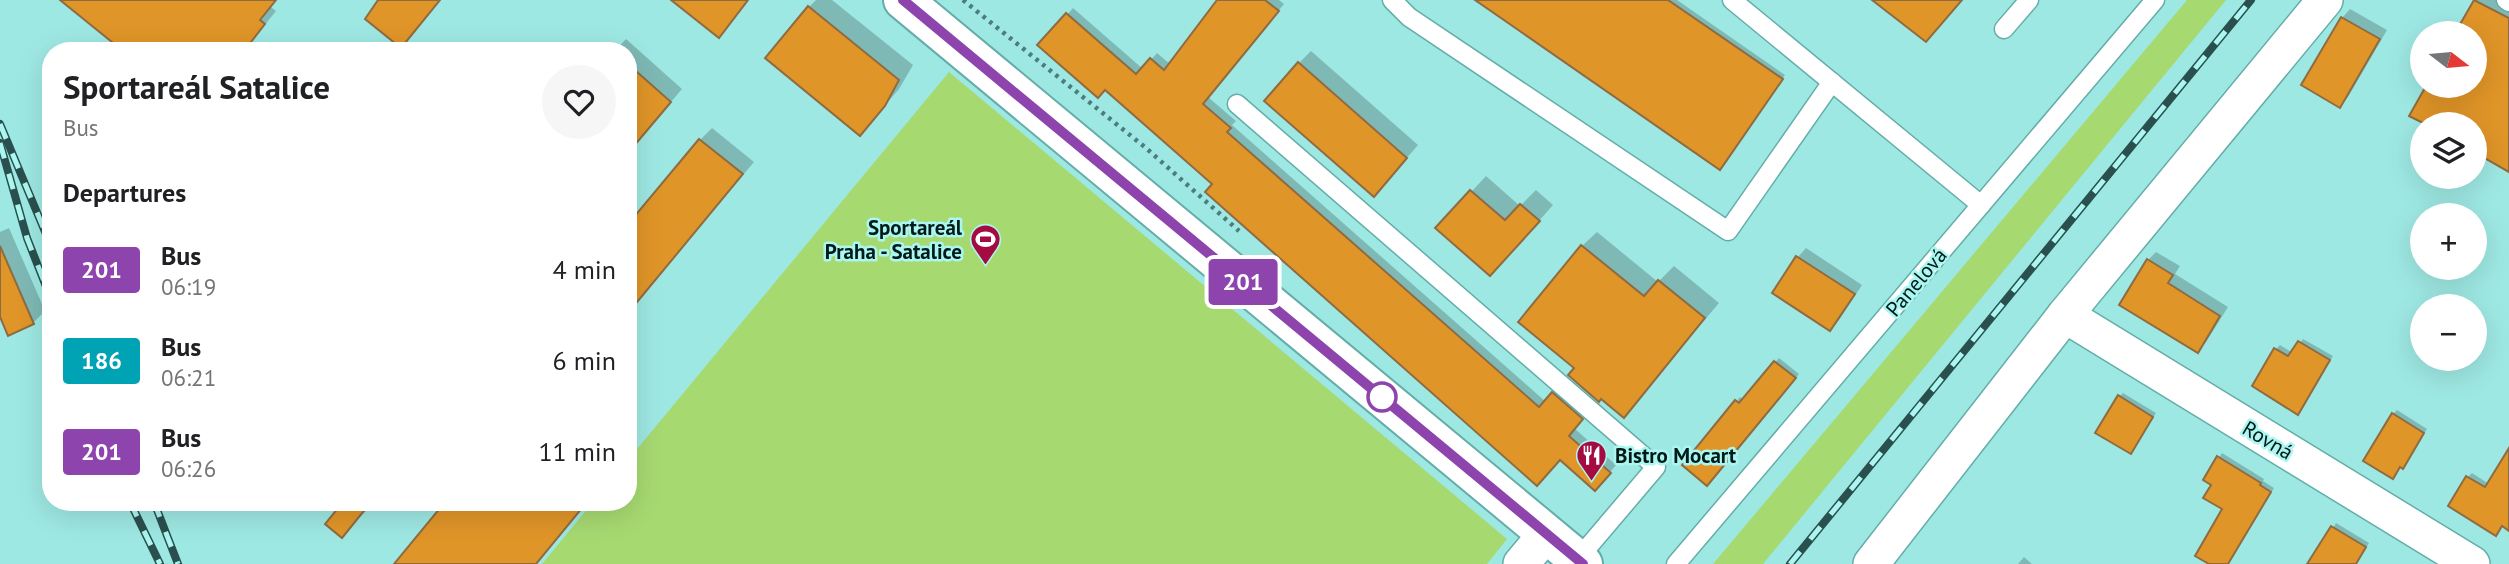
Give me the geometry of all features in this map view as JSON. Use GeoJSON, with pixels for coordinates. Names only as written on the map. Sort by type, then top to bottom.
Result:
{"type":"FeatureCollection","features":[{"type":"Feature","properties":{"kind":"street"},"geometry":{"type":"LineString","coordinates":[[903,0],[1580,562]]}},
{"type":"Feature","properties":{"kind":"street"},"geometry":{"type":"LineString","coordinates":[[1871,564],[2065,315],[2325,0]]}},
{"type":"Feature","properties":{"kind":"street","name":"Rovná"},"geometry":{"type":"LineString","coordinates":[[2065,315],[2472,564]]}},
{"type":"Feature","properties":{"kind":"street"},"geometry":{"type":"LineString","coordinates":[[1521,564],[1546,534]]}},
{"type":"Feature","properties":{"kind":"lane"},"geometry":{"type":"LineString","coordinates":[[1392,0],[1409,18],[1728,231],[1832,82]]}},
{"type":"Feature","properties":{"kind":"lane"},"geometry":{"type":"LineString","coordinates":[[1732,0],[1981,205]]}},
{"type":"Feature","properties":{"kind":"lane"},"geometry":{"type":"LineString","coordinates":[[2004,29],[2029,0]]}},
{"type":"Feature","properties":{"kind":"lane","name":"Panelová"},"geometry":{"type":"LineString","coordinates":[[1676,564],[2155,0]]}},
{"type":"Feature","properties":{"kind":"lane"},"geometry":{"type":"LineString","coordinates":[[1237,104],[1656,467],[1580,562]]}},
{"type":"Feature","properties":{"kind":"green space"},"geometry":{"type":"Polygon","coordinates":[[[2187,0],[2226,0],[1763,564],[1713,564],[2187,0]]]}},
{"type":"Feature","properties":{"kind":"green space","name":"Sportareál Praha - Satalice"},"geometry":{"type":"Polygon","coordinates":[[[949,72],[1507,539],[1487,564],[542,564],[586,511],[637,511],[637,449],[949,72]]]}},
{"type":"Feature","properties":{"kind":"building"},"geometry":{"type":"Polygon","coordinates":[[[60,0],[276,0],[260,20],[265,24],[251,42],[112,42],[60,0]]]}},
{"type":"Feature","properties":{"kind":"building"},"geometry":{"type":"Polygon","coordinates":[[[378,0],[440,0],[406,42],[394,42],[365,19],[378,0]]]}},
{"type":"Feature","properties":{"kind":"building"},"geometry":{"type":"Polygon","coordinates":[[[671,0],[748,0],[719,38],[671,0]]]}},
{"type":"Feature","properties":{"kind":"building"},"geometry":{"type":"Polygon","coordinates":[[[1217,0],[1265,0],[1279,11],[1203,104],[1231,128],[1227,132],[1539,407],[1552,392],[1583,419],[1569,436],[1611,473],[1595,491],[1560,460],[1537,486],[1205,192],[1212,184],[1105,90],[1098,98],[1037,45],[1066,13],[1136,74],[1150,58],[1164,70],[1217,0]]]}},
{"type":"Feature","properties":{"kind":"building"},"geometry":{"type":"Polygon","coordinates":[[[1475,0],[1668,0],[1783,79],[1720,170],[1475,0]]]}},
{"type":"Feature","properties":{"kind":"building"},"geometry":{"type":"Polygon","coordinates":[[[1872,0],[1962,0],[1926,42],[1872,0]]]}},
{"type":"Feature","properties":{"kind":"building"},"geometry":{"type":"Polygon","coordinates":[[[2474,0],[2509,18],[2509,172],[2487,159],[2487,112],[2411,112],[2419,98],[2487,98],[2487,21],[2462,21],[2474,0]]]}},
{"type":"Feature","properties":{"kind":"building"},"geometry":{"type":"Polygon","coordinates":[[[808,6],[899,80],[885,106],[860,136],[765,58],[808,6]]]}},
{"type":"Feature","properties":{"kind":"building"},"geometry":{"type":"Polygon","coordinates":[[[2341,17],[2380,39],[2340,108],[2301,85],[2341,17]]]}},
{"type":"Feature","properties":{"kind":"building"},"geometry":{"type":"Polygon","coordinates":[[[1298,62],[1407,158],[1374,197],[1264,101],[1298,62]]]}},
{"type":"Feature","properties":{"kind":"building"},"geometry":{"type":"Polygon","coordinates":[[[637,72],[671,102],[637,142],[637,72]]]}},
{"type":"Feature","properties":{"kind":"building"},"geometry":{"type":"Polygon","coordinates":[[[699,139],[743,174],[637,302],[637,213],[699,139]]]}},
{"type":"Feature","properties":{"kind":"building"},"geometry":{"type":"Polygon","coordinates":[[[1470,190],[1505,220],[1520,204],[1540,221],[1490,276],[1435,228],[1470,190]]]}},
{"type":"Feature","properties":{"kind":"building"},"geometry":{"type":"Polygon","coordinates":[[[1581,245],[1644,296],[1658,280],[1705,318],[1624,418],[1601,399],[1599,402],[1568,375],[1574,368],[1518,322],[1581,245]]]}},
{"type":"Feature","properties":{"kind":"building"},"geometry":{"type":"Polygon","coordinates":[[[0,246],[34,324],[8,336],[0,317],[0,246]]]}},
{"type":"Feature","properties":{"kind":"building"},"geometry":{"type":"Polygon","coordinates":[[[1796,256],[1855,294],[1830,331],[1772,293],[1796,256]]]}},
{"type":"Feature","properties":{"kind":"building"},"geometry":{"type":"Polygon","coordinates":[[[2147,259],[2173,275],[2168,283],[2220,316],[2198,353],[2119,305],[2147,259]]]}},
{"type":"Feature","properties":{"kind":"building"},"geometry":{"type":"Polygon","coordinates":[[[2298,341],[2330,360],[2298,415],[2252,386],[2274,348],[2288,356],[2298,341]]]}},
{"type":"Feature","properties":{"kind":"building"},"geometry":{"type":"Polygon","coordinates":[[[1774,361],[1796,378],[1707,486],[1682,465],[1735,400],[1739,403],[1774,361]]]}},
{"type":"Feature","properties":{"kind":"building"},"geometry":{"type":"Polygon","coordinates":[[[2118,395],[2153,417],[2131,454],[2095,433],[2118,395]]]}},
{"type":"Feature","properties":{"kind":"building"},"geometry":{"type":"Polygon","coordinates":[[[2392,413],[2424,433],[2403,469],[2400,467],[2393,479],[2363,461],[2392,413]]]}},
{"type":"Feature","properties":{"kind":"building"},"geometry":{"type":"Polygon","coordinates":[[[2509,448],[2509,531],[2502,526],[2496,536],[2448,506],[2466,476],[2485,487],[2509,448]]]}},
{"type":"Feature","properties":{"kind":"building"},"geometry":{"type":"Polygon","coordinates":[[[2217,456],[2271,492],[2228,564],[2209,564],[2195,556],[2222,509],[2203,498],[2211,485],[2203,480],[2217,456]]]}},
{"type":"Feature","properties":{"kind":"building"},"geometry":{"type":"Polygon","coordinates":[[[336,511],[364,511],[342,538],[325,524],[336,511]]]}},
{"type":"Feature","properties":{"kind":"building"},"geometry":{"type":"Polygon","coordinates":[[[438,511],[580,511],[536,564],[394,564],[438,511]]]}},
{"type":"Feature","properties":{"kind":"building"},"geometry":{"type":"Polygon","coordinates":[[[2331,526],[2366,547],[2356,564],[2307,564],[2331,526]]]}},
{"type":"Feature","properties":{"kind":"railway"},"geometry":{"type":"LineString","coordinates":[[1790,564],[2251,0]]}},
{"type":"Feature","properties":{"kind":"railway"},"geometry":{"type":"LineString","coordinates":[[0,124],[42,224]]}},
{"type":"Feature","properties":{"kind":"railway"},"geometry":{"type":"LineString","coordinates":[[0,143],[27,238],[42,276]]}},
{"type":"Feature","properties":{"kind":"railway"},"geometry":{"type":"LineString","coordinates":[[134,511],[160,564]]}},
{"type":"Feature","properties":{"kind":"railway"},"geometry":{"type":"LineString","coordinates":[[157,511],[178,564]]}},
{"type":"Feature","properties":{"kind":"bus line","name":"201"},"geometry":{"type":"LineString","coordinates":[[903,0],[1583,564]]}},
{"type":"Feature","properties":{"kind":"place","name":"Sportareál Praha - Satalice"},"geometry":{"type":"Point","coordinates":[985,266]}},
{"type":"Feature","properties":{"kind":"place","name":"Bistro Mocart"},"geometry":{"type":"Point","coordinates":[1592,482]}}]}
